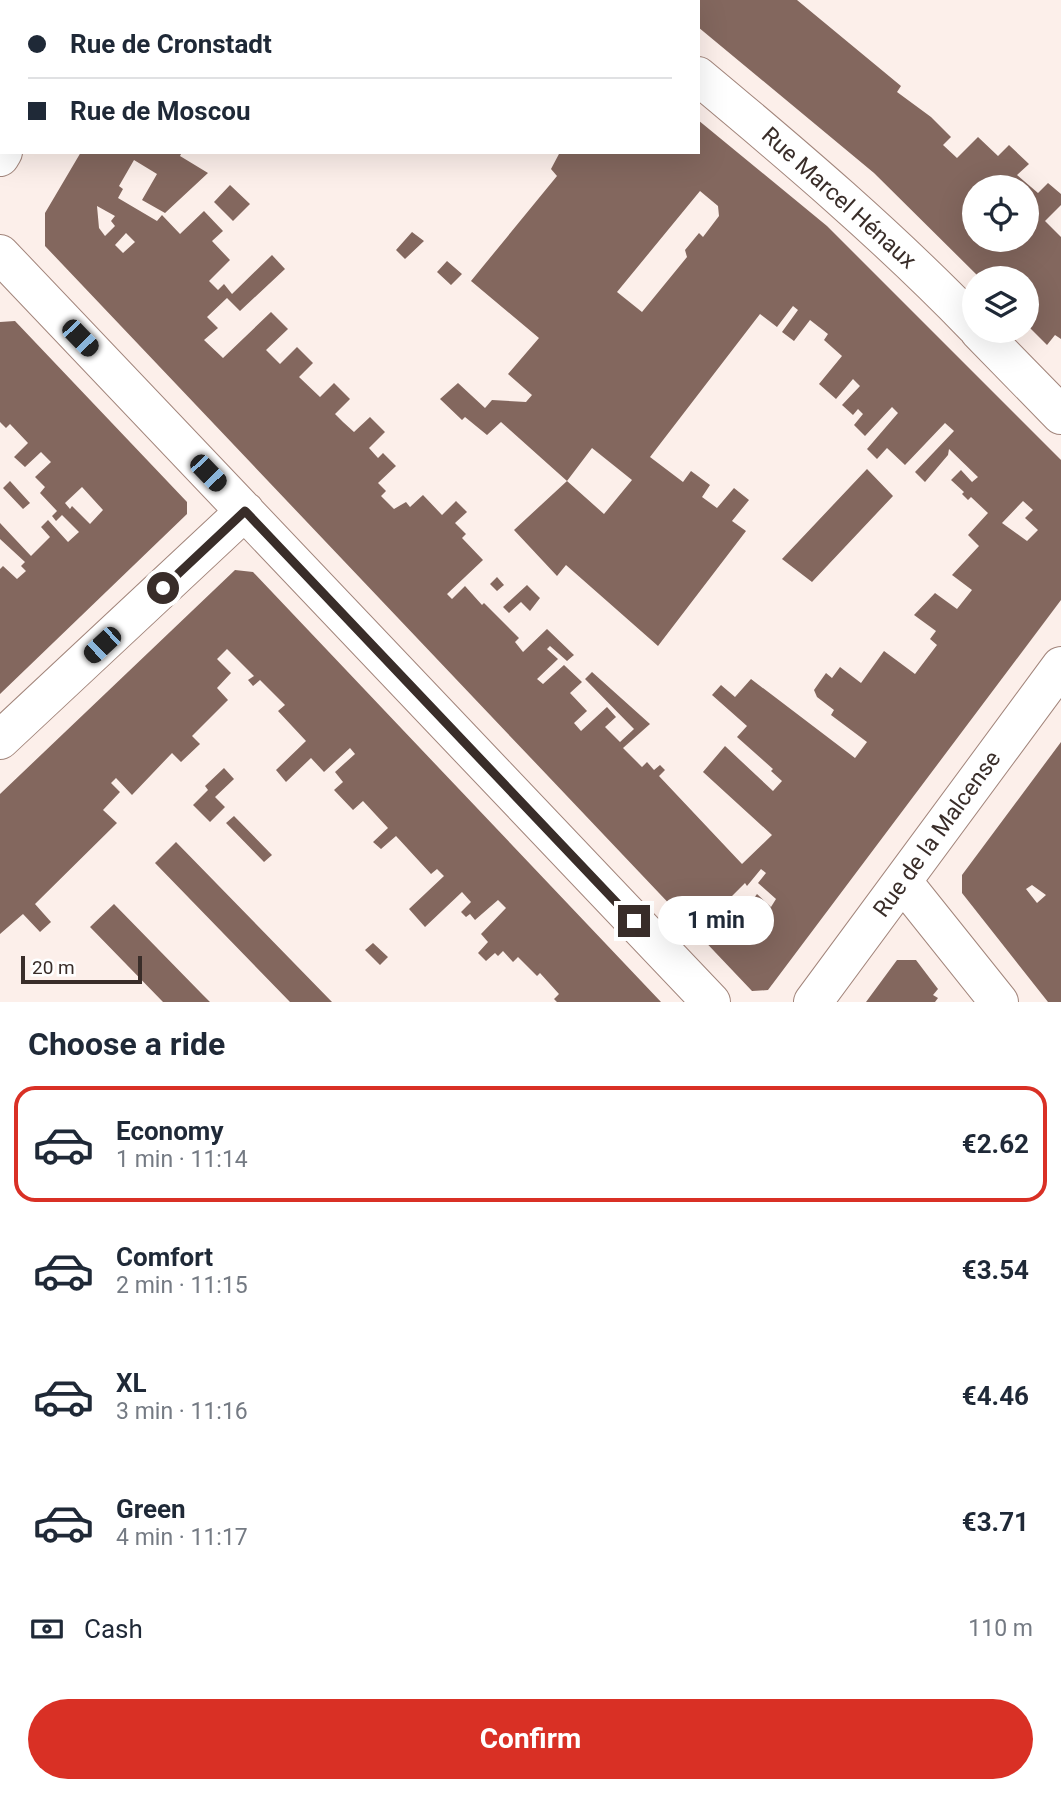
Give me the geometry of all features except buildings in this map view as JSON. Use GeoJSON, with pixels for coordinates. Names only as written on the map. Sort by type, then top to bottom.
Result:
{"type":"FeatureCollection","features":[{"type":"Feature","properties":{"kind":"street","name":"Rue Marcel Hénaux"},"geometry":{"type":"LineString","coordinates":[[700,78],[810,168],[886,236],[962,313]]}},
{"type":"Feature","properties":{"kind":"street"},"geometry":{"type":"LineString","coordinates":[[0,254],[711,1002]]}},
{"type":"Feature","properties":{"kind":"street"},"geometry":{"type":"LineString","coordinates":[[991,343],[1061,415]]}},
{"type":"Feature","properties":{"kind":"street"},"geometry":{"type":"LineString","coordinates":[[0,740],[245,511]]}},
{"type":"Feature","properties":{"kind":"street","name":"Rue de la Malcense"},"geometry":{"type":"LineString","coordinates":[[813,1002],[1061,666]]}},
{"type":"Feature","properties":{"kind":"street"},"geometry":{"type":"LineString","coordinates":[[903,882],[999,1002]]}},
{"type":"Feature","properties":{"kind":"route"},"geometry":{"type":"LineString","coordinates":[[163,588],[245,511],[634,921]]}}]}
